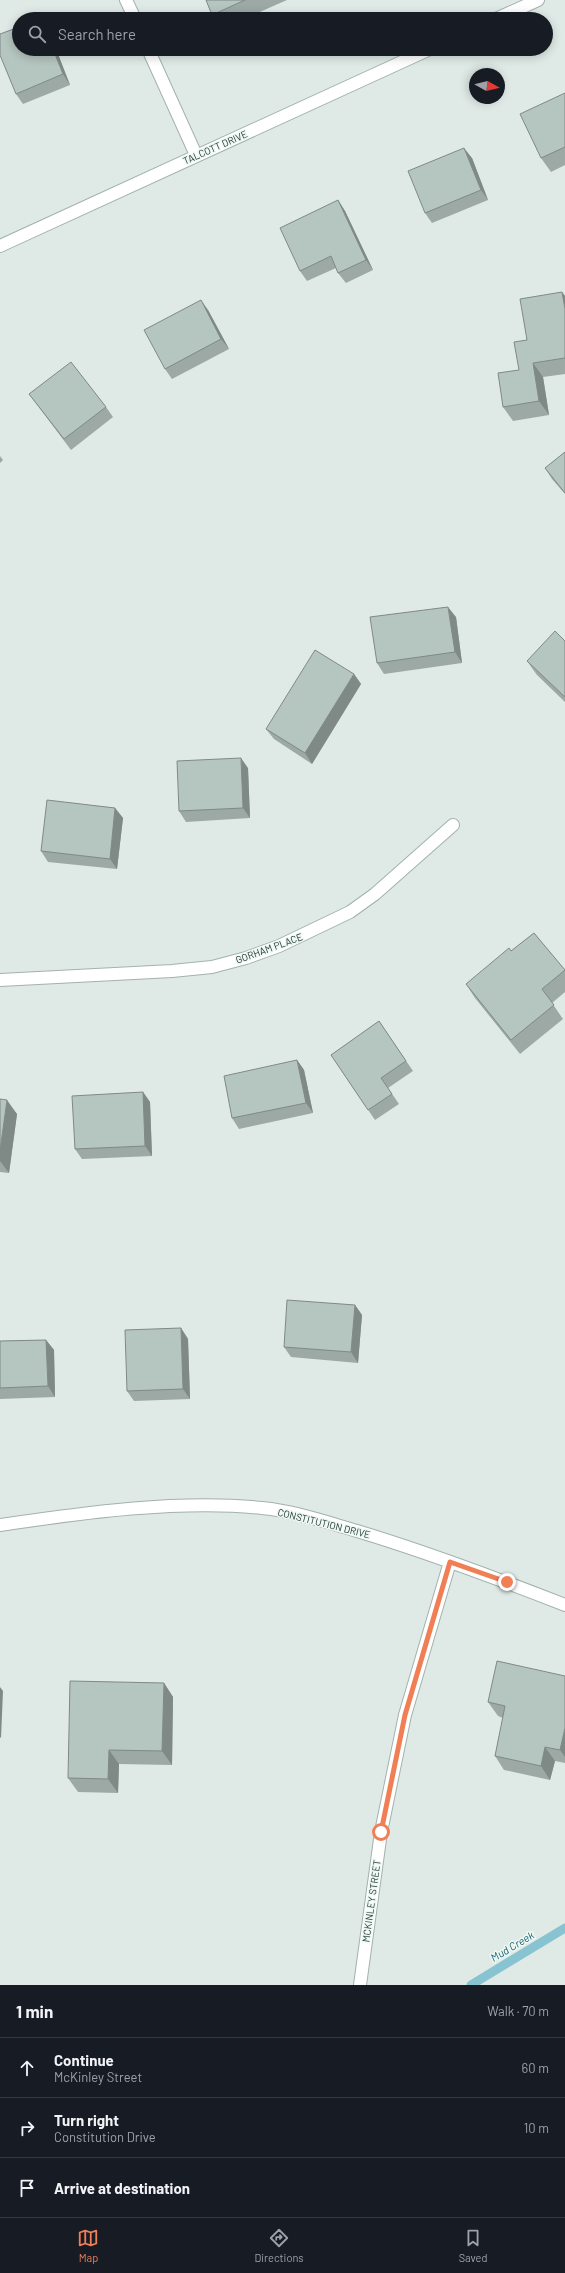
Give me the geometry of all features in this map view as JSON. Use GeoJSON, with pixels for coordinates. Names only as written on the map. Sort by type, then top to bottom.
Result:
{"type":"FeatureCollection","features":[{"type":"Feature","properties":{"kind":"street"},"geometry":{"type":"LineString","coordinates":[[126,0],[132,12]]}},
{"type":"Feature","properties":{"kind":"street"},"geometry":{"type":"LineString","coordinates":[[511,12],[538,0]]}},
{"type":"Feature","properties":{"kind":"street"},"geometry":{"type":"LineString","coordinates":[[151,56],[196,155]]}},
{"type":"Feature","properties":{"kind":"street","name":"TALCOTT DRIVE"},"geometry":{"type":"LineString","coordinates":[[0,246],[196,155],[300,110],[415,56]]}},
{"type":"Feature","properties":{"kind":"street","name":"GORHAM PLACE"},"geometry":{"type":"LineString","coordinates":[[0,980],[172,971],[212,966],[246,958],[279,946],[350,912],[375,894],[453,824]]}},
{"type":"Feature","properties":{"kind":"street","name":"CONSTITUTION DRIVE"},"geometry":{"type":"LineString","coordinates":[[0,1525],[56,1517],[183,1506],[263,1508],[319,1520],[401,1544],[565,1604]]}},
{"type":"Feature","properties":{"kind":"street","name":"MCKINLEY STREET"},"geometry":{"type":"LineString","coordinates":[[360,1985],[381,1832],[405,1715],[450,1562]]}},
{"type":"Feature","properties":{"kind":"building"},"geometry":{"type":"Polygon","coordinates":[[[206,0],[245,0],[219,12],[211,12],[206,0]]]}},
{"type":"Feature","properties":{"kind":"building"},"geometry":{"type":"Polygon","coordinates":[[[12,30],[12,56],[56,56],[63,74],[16,94],[0,55],[0,34],[12,30]]]}},
{"type":"Feature","properties":{"kind":"building"},"geometry":{"type":"Polygon","coordinates":[[[565,93],[565,147],[541,158],[520,114],[565,93]]]}},
{"type":"Feature","properties":{"kind":"building"},"geometry":{"type":"Polygon","coordinates":[[[464,148],[481,190],[425,213],[408,171],[464,148]]]}},
{"type":"Feature","properties":{"kind":"building"},"geometry":{"type":"Polygon","coordinates":[[[338,200],[366,260],[338,273],[331,256],[300,271],[280,228],[338,200]]]}},
{"type":"Feature","properties":{"kind":"building"},"geometry":{"type":"Polygon","coordinates":[[[562,292],[565,309],[565,358],[533,363],[539,401],[503,407],[498,373],[519,370],[514,342],[527,340],[520,299],[562,292]]]}},
{"type":"Feature","properties":{"kind":"building"},"geometry":{"type":"Polygon","coordinates":[[[201,300],[221,339],[165,369],[144,330],[201,300]]]}},
{"type":"Feature","properties":{"kind":"building"},"geometry":{"type":"Polygon","coordinates":[[[71,362],[106,407],[64,439],[29,394],[71,362]]]}},
{"type":"Feature","properties":{"kind":"building"},"geometry":{"type":"Polygon","coordinates":[[[565,452],[565,493],[545,468],[565,452]]]}},
{"type":"Feature","properties":{"kind":"building"},"geometry":{"type":"Polygon","coordinates":[[[448,607],[455,652],[377,663],[370,617],[448,607]]]}},
{"type":"Feature","properties":{"kind":"building"},"geometry":{"type":"Polygon","coordinates":[[[555,631],[565,641],[565,697],[527,661],[555,631]]]}},
{"type":"Feature","properties":{"kind":"building"},"geometry":{"type":"Polygon","coordinates":[[[315,650],[354,674],[305,753],[266,729],[315,650]]]}},
{"type":"Feature","properties":{"kind":"building"},"geometry":{"type":"Polygon","coordinates":[[[241,758],[243,808],[179,811],[177,761],[241,758]]]}},
{"type":"Feature","properties":{"kind":"building"},"geometry":{"type":"Polygon","coordinates":[[[47,800],[115,808],[110,859],[41,851],[47,800]]]}},
{"type":"Feature","properties":{"kind":"building"},"geometry":{"type":"Polygon","coordinates":[[[534,933],[565,970],[542,989],[554,1005],[511,1040],[466,984],[509,948],[511,951],[534,933]]]}},
{"type":"Feature","properties":{"kind":"building"},"geometry":{"type":"Polygon","coordinates":[[[379,1021],[406,1061],[381,1078],[392,1094],[368,1110],[331,1055],[379,1021]]]}},
{"type":"Feature","properties":{"kind":"building"},"geometry":{"type":"Polygon","coordinates":[[[297,1060],[306,1103],[232,1118],[224,1076],[297,1060]]]}},
{"type":"Feature","properties":{"kind":"building"},"geometry":{"type":"Polygon","coordinates":[[[143,1092],[145,1146],[75,1149],[72,1096],[143,1092]]]}},
{"type":"Feature","properties":{"kind":"building"},"geometry":{"type":"Polygon","coordinates":[[[0,1099],[7,1100],[0,1151],[0,1099]]]}},
{"type":"Feature","properties":{"kind":"building"},"geometry":{"type":"Polygon","coordinates":[[[287,1300],[355,1305],[351,1352],[284,1347],[287,1300]]]}},
{"type":"Feature","properties":{"kind":"building"},"geometry":{"type":"Polygon","coordinates":[[[181,1328],[183,1389],[127,1391],[125,1330],[181,1328]]]}},
{"type":"Feature","properties":{"kind":"building"},"geometry":{"type":"Polygon","coordinates":[[[46,1340],[48,1386],[0,1388],[0,1341],[46,1340]]]}},
{"type":"Feature","properties":{"kind":"building"},"geometry":{"type":"Polygon","coordinates":[[[497,1661],[565,1676],[565,1728],[560,1750],[545,1747],[541,1766],[495,1756],[505,1706],[488,1702],[497,1661]]]}},
{"type":"Feature","properties":{"kind":"building"},"geometry":{"type":"Polygon","coordinates":[[[70,1681],[164,1683],[162,1751],[109,1750],[108,1779],[68,1778],[70,1681]]]}},
{"type":"Feature","properties":{"kind":"waterway","name":"Mud Creek"},"geometry":{"type":"LineString","coordinates":[[471,1985],[565,1928]]}},
{"type":"Feature","properties":{"kind":"route"},"geometry":{"type":"LineString","coordinates":[[381,1832],[405,1715],[450,1562],[507,1582]]}}]}
